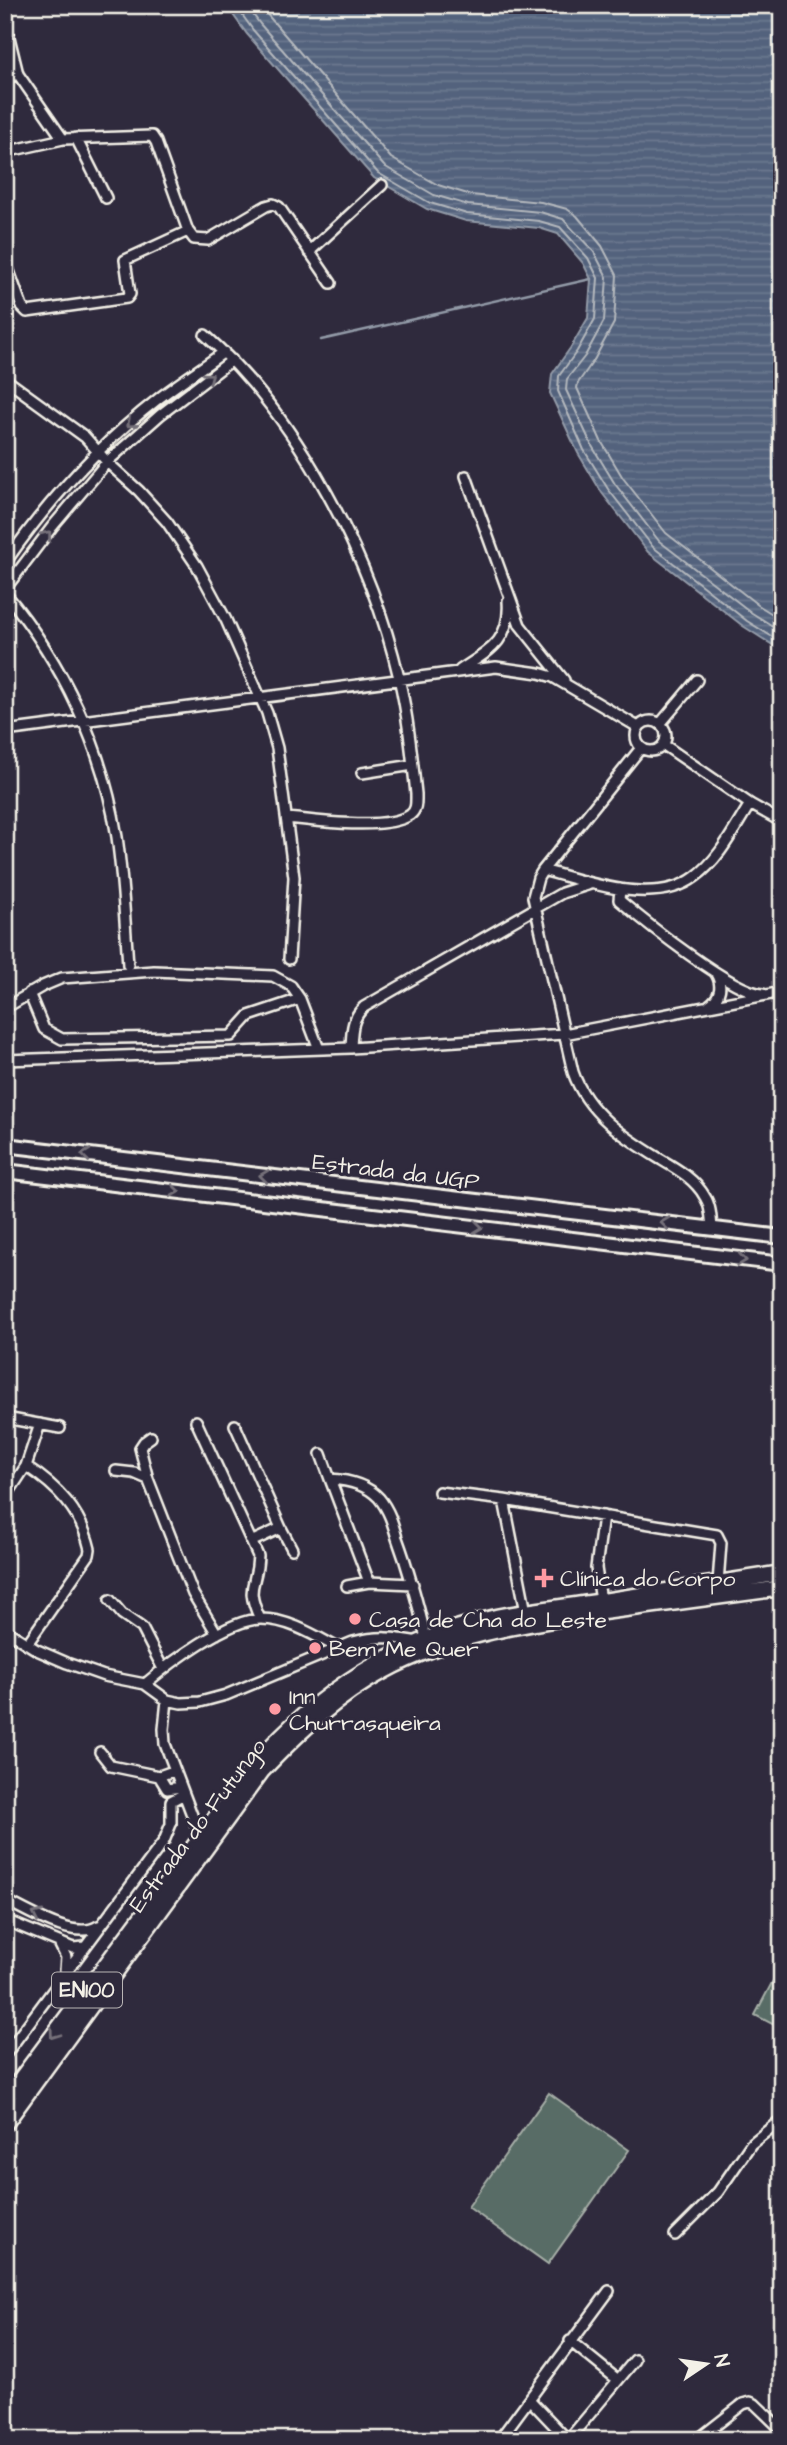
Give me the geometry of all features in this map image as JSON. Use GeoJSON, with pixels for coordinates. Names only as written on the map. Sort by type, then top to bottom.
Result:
{"type":"FeatureCollection","features":[{"type":"Feature","properties":{"kind":"main road","name":"Estrada da UGP"},"geometry":{"type":"LineString","coordinates":[[5,1145],[782,1237]]}},
{"type":"Feature","properties":{"kind":"main road"},"geometry":{"type":"LineString","coordinates":[[5,1171],[782,1264]]}},
{"type":"Feature","properties":{"kind":"main road","name":"Estrada do Futungo"},"geometry":{"type":"LineString","coordinates":[[5,2100],[268,1748],[309,1710],[356,1675],[422,1640],[493,1618],[782,1573]]}},
{"type":"Feature","properties":{"kind":"main road","name":"Estrada do Futungo"},"geometry":{"type":"LineString","coordinates":[[5,2124],[254,1781],[302,1730],[355,1689],[401,1662],[477,1634],[590,1614],[782,1588]]}},
{"type":"Feature","properties":{"kind":"street"},"geometry":{"type":"LineString","coordinates":[[5,21],[18,74],[63,139]]}},
{"type":"Feature","properties":{"kind":"street"},"geometry":{"type":"LineString","coordinates":[[5,78],[18,74]]}},
{"type":"Feature","properties":{"kind":"street"},"geometry":{"type":"LineString","coordinates":[[5,152],[63,139],[152,136],[188,231],[194,239],[208,240],[273,204],[279,206],[331,283]]}},
{"type":"Feature","properties":{"kind":"street"},"geometry":{"type":"LineString","coordinates":[[76,138],[106,198]]}},
{"type":"Feature","properties":{"kind":"street"},"geometry":{"type":"LineString","coordinates":[[309,252],[382,185]]}},
{"type":"Feature","properties":{"kind":"street"},"geometry":{"type":"LineString","coordinates":[[5,260],[22,307],[27,312],[78,306],[127,298],[130,294],[125,260],[188,231]]}},
{"type":"Feature","properties":{"kind":"street"},"geometry":{"type":"LineString","coordinates":[[205,335],[232,360],[296,444],[344,524],[379,613],[400,679],[413,765],[416,807],[411,814],[400,819],[347,825],[288,818]]}},
{"type":"Feature","properties":{"kind":"street"},"geometry":{"type":"LineString","coordinates":[[5,563],[67,483],[97,451],[158,399],[224,352]]}},
{"type":"Feature","properties":{"kind":"street"},"geometry":{"type":"LineString","coordinates":[[128,965],[118,849],[111,807],[92,741],[72,695],[47,649],[5,591],[52,527],[107,462],[160,415],[232,360]]}},
{"type":"Feature","properties":{"kind":"street"},"geometry":{"type":"LineString","coordinates":[[5,379],[85,437],[107,462],[139,491],[167,522],[197,566],[226,620],[261,699],[277,748],[294,877],[289,959]]}},
{"type":"Feature","properties":{"kind":"street"},"geometry":{"type":"LineString","coordinates":[[466,476],[520,625],[568,684]]}},
{"type":"Feature","properties":{"kind":"street"},"geometry":{"type":"LineString","coordinates":[[455,673],[492,649],[504,634],[509,614],[507,592]]}},
{"type":"Feature","properties":{"kind":"street"},"geometry":{"type":"LineString","coordinates":[[5,731],[496,667],[539,673],[568,684],[638,727]]}},
{"type":"Feature","properties":{"kind":"street"},"geometry":{"type":"LineString","coordinates":[[660,724],[697,680]]}},
{"type":"Feature","properties":{"kind":"street"},"geometry":{"type":"LineString","coordinates":[[651,720],[660,724],[666,731],[664,745],[656,751],[641,748],[636,741],[638,727],[651,720]]}},
{"type":"Feature","properties":{"kind":"street"},"geometry":{"type":"LineString","coordinates":[[664,745],[750,804],[782,822]]}},
{"type":"Feature","properties":{"kind":"street"},"geometry":{"type":"LineString","coordinates":[[641,748],[543,870],[533,897],[579,1089],[591,1105],[622,1134],[694,1182],[706,1198],[712,1229]]}},
{"type":"Feature","properties":{"kind":"street"},"geometry":{"type":"LineString","coordinates":[[362,773],[413,765]]}},
{"type":"Feature","properties":{"kind":"street"},"geometry":{"type":"LineString","coordinates":[[543,870],[590,884],[620,889],[664,890],[680,886],[695,878],[714,860],[750,804]]}},
{"type":"Feature","properties":{"kind":"street"},"geometry":{"type":"LineString","coordinates":[[351,1048],[352,1023],[364,1007],[562,892],[590,884]]}},
{"type":"Feature","properties":{"kind":"street"},"geometry":{"type":"LineString","coordinates":[[620,889],[619,900],[653,930],[746,989],[769,994]]}},
{"type":"Feature","properties":{"kind":"street"},"geometry":{"type":"LineString","coordinates":[[704,1008],[715,1001],[720,991],[719,979],[712,969]]}},
{"type":"Feature","properties":{"kind":"street"},"geometry":{"type":"LineString","coordinates":[[5,1008],[62,978],[154,971],[274,976],[291,986],[300,999],[319,1049]]}},
{"type":"Feature","properties":{"kind":"street"},"geometry":{"type":"LineString","coordinates":[[5,1060],[351,1048],[564,1034],[782,992]]}},
{"type":"Feature","properties":{"kind":"street"},"geometry":{"type":"LineString","coordinates":[[29,993],[44,1029],[62,1039],[231,1036],[249,1016],[300,999]]}},
{"type":"Feature","properties":{"kind":"street"},"geometry":{"type":"LineString","coordinates":[[11,1419],[60,1428]]}},
{"type":"Feature","properties":{"kind":"street"},"geometry":{"type":"LineString","coordinates":[[196,1421],[258,1556],[258,1569],[250,1592],[260,1619]]}},
{"type":"Feature","properties":{"kind":"street"},"geometry":{"type":"LineString","coordinates":[[7,1492],[26,1466],[40,1424]]}},
{"type":"Feature","properties":{"kind":"street"},"geometry":{"type":"LineString","coordinates":[[235,1425],[292,1549]]}},
{"type":"Feature","properties":{"kind":"street"},"geometry":{"type":"LineString","coordinates":[[151,1437],[140,1448],[148,1479],[193,1594],[217,1634]]}},
{"type":"Feature","properties":{"kind":"street"},"geometry":{"type":"LineString","coordinates":[[321,1454],[369,1582]]}},
{"type":"Feature","properties":{"kind":"street"},"geometry":{"type":"LineString","coordinates":[[26,1466],[50,1483],[74,1507],[90,1549],[89,1555],[27,1644]]}},
{"type":"Feature","properties":{"kind":"street"},"geometry":{"type":"LineString","coordinates":[[116,1471],[134,1473],[148,1479]]}},
{"type":"Feature","properties":{"kind":"street"},"geometry":{"type":"LineString","coordinates":[[5,1630],[27,1644],[89,1671],[145,1684],[167,1700],[181,1703],[200,1702],[226,1695],[337,1647],[372,1637],[393,1636],[422,1640],[413,1584],[388,1510],[378,1497],[361,1485],[330,1479]]}},
{"type":"Feature","properties":{"kind":"street"},"geometry":{"type":"LineString","coordinates":[[439,1492],[717,1535],[721,1543],[718,1583]]}},
{"type":"Feature","properties":{"kind":"street"},"geometry":{"type":"LineString","coordinates":[[504,1500],[526,1612]]}},
{"type":"Feature","properties":{"kind":"street"},"geometry":{"type":"LineString","coordinates":[[601,1601],[596,1568],[603,1516]]}},
{"type":"Feature","properties":{"kind":"street"},"geometry":{"type":"LineString","coordinates":[[253,1541],[281,1528]]}},
{"type":"Feature","properties":{"kind":"street"},"geometry":{"type":"LineString","coordinates":[[347,1586],[369,1582],[413,1584]]}},
{"type":"Feature","properties":{"kind":"street"},"geometry":{"type":"LineString","coordinates":[[110,1601],[122,1614],[142,1628],[163,1670]]}},
{"type":"Feature","properties":{"kind":"street"},"geometry":{"type":"LineString","coordinates":[[145,1684],[217,1634],[244,1621],[260,1619],[282,1622],[337,1647]]}},
{"type":"Feature","properties":{"kind":"street"},"geometry":{"type":"LineString","coordinates":[[167,1700],[164,1744],[200,1836]]}},
{"type":"Feature","properties":{"kind":"street"},"geometry":{"type":"LineString","coordinates":[[100,1752],[111,1766],[159,1776],[173,1770]]}},
{"type":"Feature","properties":{"kind":"street"},"geometry":{"type":"LineString","coordinates":[[159,1776],[167,1789],[182,1790]]}},
{"type":"Feature","properties":{"kind":"street"},"geometry":{"type":"LineString","coordinates":[[5,2055],[164,1841],[171,1824],[171,1801],[182,1790]]}},
{"type":"Feature","properties":{"kind":"street"},"geometry":{"type":"LineString","coordinates":[[5,1900],[84,1932],[102,1924]]}},
{"type":"Feature","properties":{"kind":"street"},"geometry":{"type":"LineString","coordinates":[[5,1920],[73,1948],[84,1947]]}},
{"type":"Feature","properties":{"kind":"street"},"geometry":{"type":"LineString","coordinates":[[69,1928],[84,1947]]}},
{"type":"Feature","properties":{"kind":"street"},"geometry":{"type":"LineString","coordinates":[[59,1943],[66,1957],[64,1975]]}},
{"type":"Feature","properties":{"kind":"street"},"geometry":{"type":"LineString","coordinates":[[675,2235],[718,2192],[751,2144],[780,2124]]}},
{"type":"Feature","properties":{"kind":"street"},"geometry":{"type":"LineString","coordinates":[[499,2440],[609,2291]]}},
{"type":"Feature","properties":{"kind":"street"},"geometry":{"type":"LineString","coordinates":[[570,2341],[618,2380]]}},
{"type":"Feature","properties":{"kind":"street"},"geometry":{"type":"LineString","coordinates":[[529,2399],[568,2440],[635,2360]]}},
{"type":"Feature","properties":{"kind":"street"},"geometry":{"type":"LineString","coordinates":[[697,2440],[743,2404],[750,2402],[782,2430]]}},
{"type":"Feature","properties":{"kind":"green space"},"geometry":{"type":"Polygon","coordinates":[[[776,1975],[782,1978],[782,2015],[776,2026],[755,2015],[776,1975]]]}},
{"type":"Feature","properties":{"kind":"green space"},"geometry":{"type":"Polygon","coordinates":[[[549,2093],[629,2150],[548,2264],[468,2207],[549,2093]]]}},
{"type":"Feature","properties":{"kind":"water"},"geometry":{"type":"Polygon","coordinates":[[[226,5],[782,5],[782,651],[743,626],[648,552],[602,493],[578,453],[550,393],[552,374],[588,318],[591,279],[583,263],[558,234],[539,228],[466,221],[427,209],[374,178],[247,34],[226,5]]]}},
{"type":"Feature","properties":{"kind":"waterway"},"geometry":{"type":"LineString","coordinates":[[321,340],[591,279]]}},
{"type":"Feature","properties":{"kind":"place","name":"Clínica do Corpo"},"geometry":{"type":"Point","coordinates":[544,1578]}},
{"type":"Feature","properties":{"kind":"place","name":"Casa de Cha do Leste"},"geometry":{"type":"Point","coordinates":[355,1619]}},
{"type":"Feature","properties":{"kind":"place","name":"Bem Me Quer"},"geometry":{"type":"Point","coordinates":[315,1648]}},
{"type":"Feature","properties":{"kind":"place","name":"Inn Churrasqueira"},"geometry":{"type":"Point","coordinates":[275,1709]}}]}
